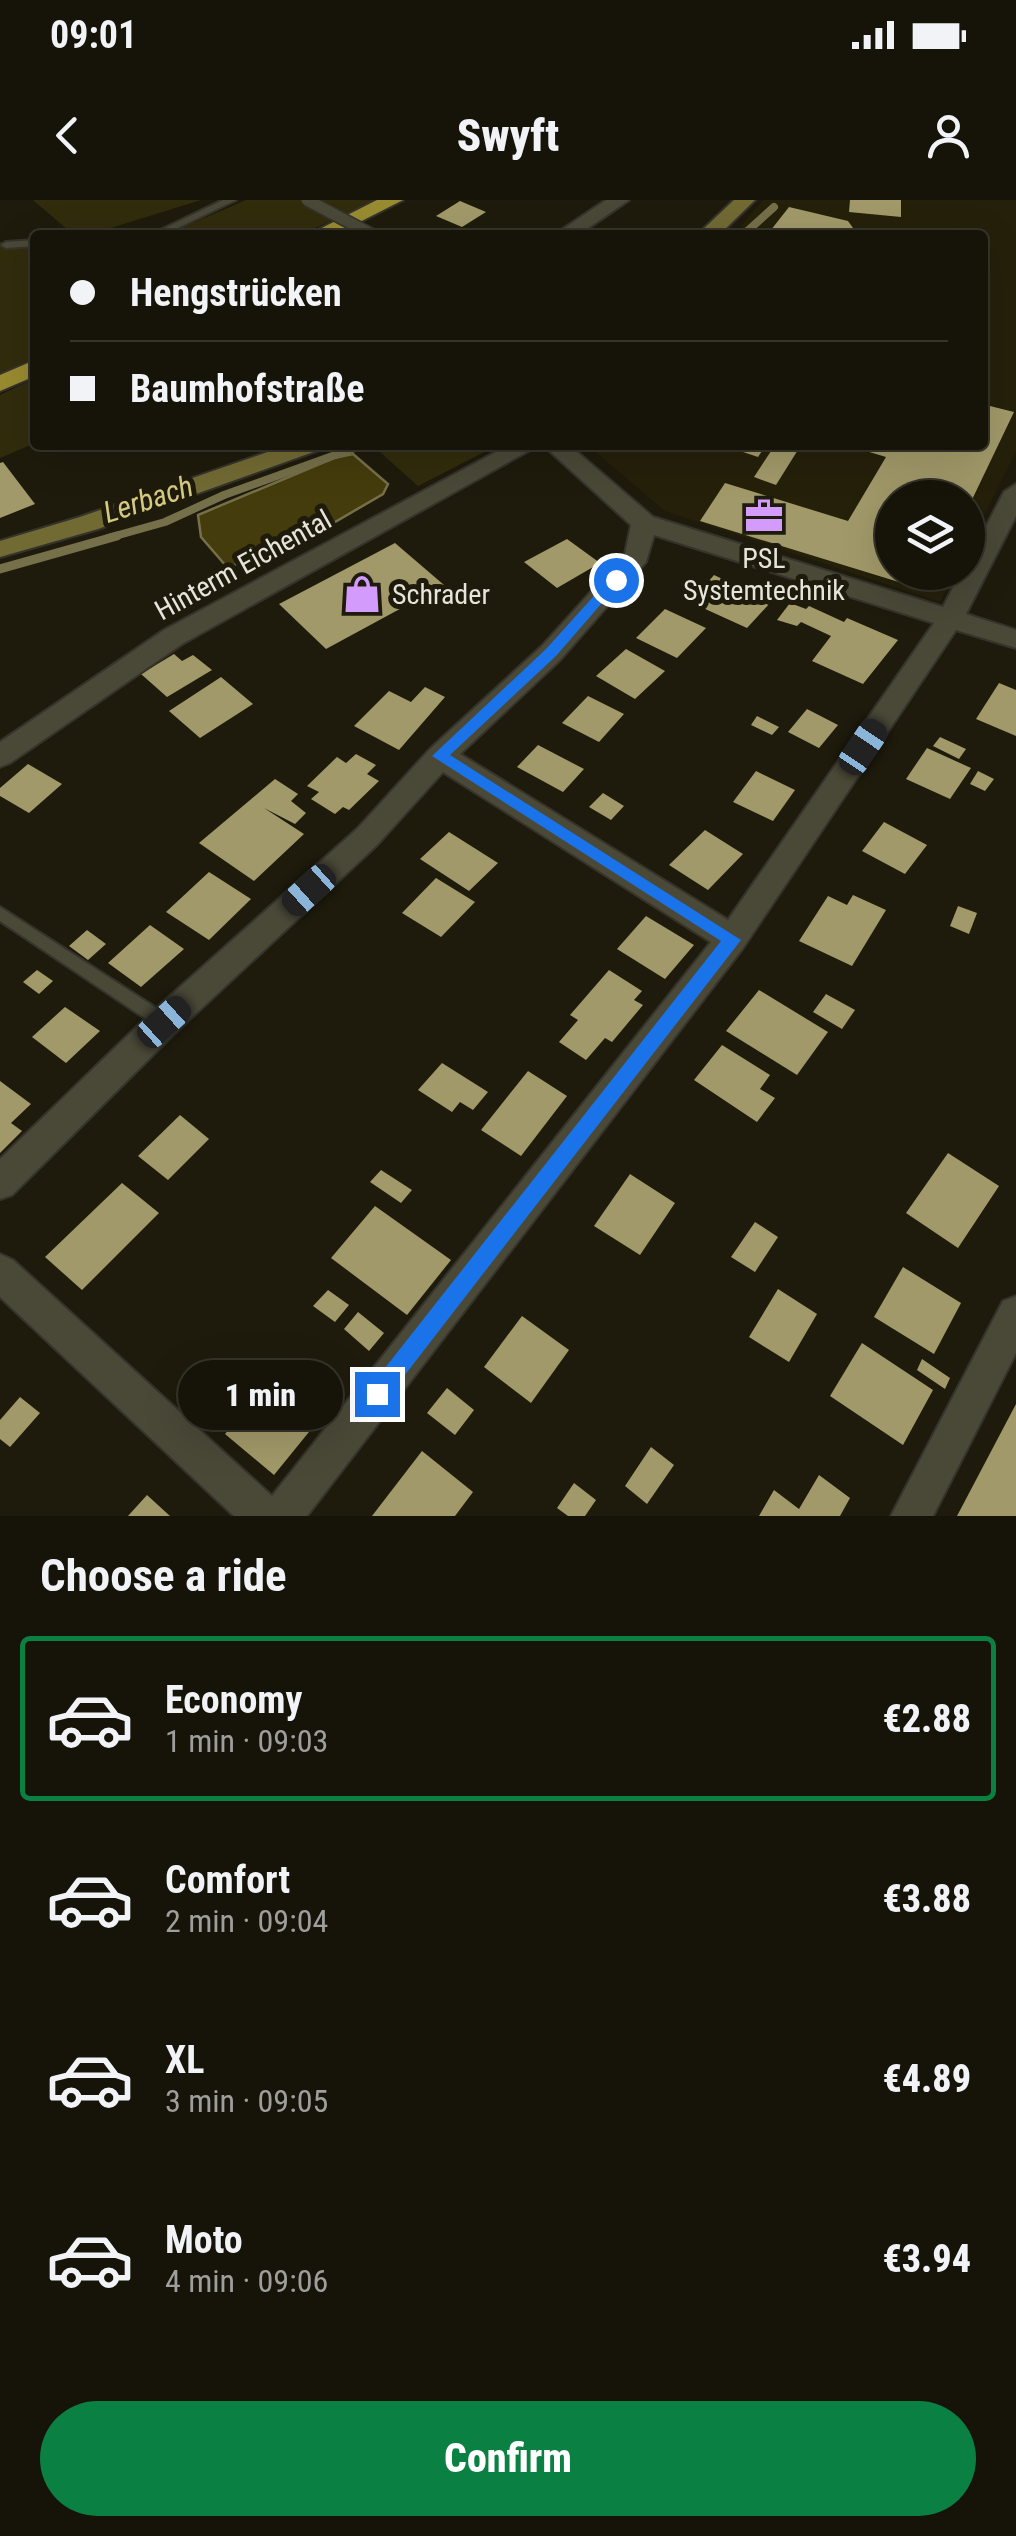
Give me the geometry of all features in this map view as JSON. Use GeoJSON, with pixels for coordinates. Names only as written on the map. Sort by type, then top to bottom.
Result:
{"type":"FeatureCollection","features":[{"type":"Feature","properties":{"kind":"main road"},"geometry":{"type":"LineString","coordinates":[[329,230],[393,200]]}},
{"type":"Feature","properties":{"kind":"main road"},"geometry":{"type":"LineString","coordinates":[[0,384],[30,369]]}},
{"type":"Feature","properties":{"kind":"street"},"geometry":{"type":"LineString","coordinates":[[572,230],[618,200]]}},
{"type":"Feature","properties":{"kind":"street"},"geometry":{"type":"LineString","coordinates":[[713,230],[746,200]]}},
{"type":"Feature","properties":{"kind":"street"},"geometry":{"type":"LineString","coordinates":[[0,549],[89,523],[298,450]]}},
{"type":"Feature","properties":{"kind":"street","name":"Hinterm Eichental"},"geometry":{"type":"LineString","coordinates":[[0,756],[173,637],[518,450]]}},
{"type":"Feature","properties":{"kind":"street"},"geometry":{"type":"LineString","coordinates":[[561,450],[644,523],[1016,640]]}},
{"type":"Feature","properties":{"kind":"street"},"geometry":{"type":"LineString","coordinates":[[282,1516],[732,940],[950,618],[1016,492]]}},
{"type":"Feature","properties":{"kind":"street"},"geometry":{"type":"LineString","coordinates":[[0,1183],[164,1022],[367,837],[440,756],[551,652],[637,556],[644,523]]}},
{"type":"Feature","properties":{"kind":"street"},"geometry":{"type":"LineString","coordinates":[[440,756],[732,940]]}},
{"type":"Feature","properties":{"kind":"street"},"geometry":{"type":"LineString","coordinates":[[0,1272],[264,1516]]}},
{"type":"Feature","properties":{"kind":"street"},"geometry":{"type":"LineString","coordinates":[[910,1516],[1016,1314]]}},
{"type":"Feature","properties":{"kind":"lane"},"geometry":{"type":"LineString","coordinates":[[165,230],[231,200]]}},
{"type":"Feature","properties":{"kind":"lane"},"geometry":{"type":"LineString","coordinates":[[308,200],[365,230]]}},
{"type":"Feature","properties":{"kind":"lane"},"geometry":{"type":"LineString","coordinates":[[6,245],[30,243]]}},
{"type":"Feature","properties":{"kind":"lane"},"geometry":{"type":"LineString","coordinates":[[0,913],[164,1022]]}},
{"type":"Feature","properties":{"kind":"shaded area"},"geometry":{"type":"Polygon","coordinates":[[[33,200],[201,200],[104,230],[68,230],[33,200]]]}},
{"type":"Feature","properties":{"kind":"shaded area"},"geometry":{"type":"Polygon","coordinates":[[[246,200],[376,200],[311,230],[177,230],[246,200]]]}},
{"type":"Feature","properties":{"kind":"shaded area"},"geometry":{"type":"Polygon","coordinates":[[[763,200],[1016,200],[1016,451],[985,513],[985,480],[875,480],[875,580],[665,511],[593,450],[988,450],[988,230],[737,230],[763,200]]]}},
{"type":"Feature","properties":{"kind":"shaded area"},"geometry":{"type":"Polygon","coordinates":[[[0,242],[30,244],[30,360],[0,375],[0,242]]]}},
{"type":"Feature","properties":{"kind":"shaded area"},"geometry":{"type":"Polygon","coordinates":[[[30,380],[30,445],[0,458],[0,395],[30,380]]]}},
{"type":"Feature","properties":{"kind":"shaded area"},"geometry":{"type":"Polygon","coordinates":[[[385,450],[488,450],[418,486],[380,452],[385,450]]]}},
{"type":"Feature","properties":{"kind":"shaded area"},"geometry":{"type":"Polygon","coordinates":[[[353,454],[388,484],[383,494],[270,560],[226,566],[201,537],[198,515],[334,458],[353,454]]]}},
{"type":"Feature","properties":{"kind":"shaded area"},"geometry":{"type":"Polygon","coordinates":[[[904,590],[946,590],[940,602],[904,590]]]}},
{"type":"Feature","properties":{"kind":"building"},"geometry":{"type":"Polygon","coordinates":[[[850,200],[901,200],[901,217],[849,212],[850,200]]]}},
{"type":"Feature","properties":{"kind":"building"},"geometry":{"type":"Polygon","coordinates":[[[460,201],[486,212],[462,227],[436,216],[460,201]]]}},
{"type":"Feature","properties":{"kind":"building"},"geometry":{"type":"Polygon","coordinates":[[[789,207],[848,221],[854,230],[771,230],[789,207]]]}},
{"type":"Feature","properties":{"kind":"building"},"geometry":{"type":"Polygon","coordinates":[[[988,406],[1014,412],[981,480],[875,480],[875,575],[700,521],[725,483],[848,521],[886,457],[863,450],[988,450],[988,406]]]}},
{"type":"Feature","properties":{"kind":"building"},"geometry":{"type":"Polygon","coordinates":[[[737,450],[763,450],[758,457],[737,450]]]}},
{"type":"Feature","properties":{"kind":"building"},"geometry":{"type":"Polygon","coordinates":[[[772,450],[798,450],[776,485],[754,477],[772,450]]]}},
{"type":"Feature","properties":{"kind":"building"},"geometry":{"type":"Polygon","coordinates":[[[0,463],[35,504],[0,518],[0,463]]]}},
{"type":"Feature","properties":{"kind":"building"},"geometry":{"type":"Polygon","coordinates":[[[567,539],[600,563],[557,588],[524,562],[567,539]]]}},
{"type":"Feature","properties":{"kind":"building","name":"Schrader"},"geometry":{"type":"Polygon","coordinates":[[[395,543],[444,585],[326,649],[279,604],[395,543]]]}},
{"type":"Feature","properties":{"kind":"building"},"geometry":{"type":"Polygon","coordinates":[[[714,575],[771,602],[747,628],[703,608],[713,597],[701,590],[714,575]]]}},
{"type":"Feature","properties":{"kind":"building"},"geometry":{"type":"Polygon","coordinates":[[[790,603],[806,609],[809,606],[844,622],[847,618],[898,640],[863,684],[812,661],[831,636],[801,622],[797,626],[777,620],[790,603]]]}},
{"type":"Feature","properties":{"kind":"building"},"geometry":{"type":"Polygon","coordinates":[[[665,609],[706,628],[677,658],[636,638],[665,609]]]}},
{"type":"Feature","properties":{"kind":"building"},"geometry":{"type":"Polygon","coordinates":[[[626,649],[665,671],[635,699],[596,676],[626,649]]]}},
{"type":"Feature","properties":{"kind":"building"},"geometry":{"type":"Polygon","coordinates":[[[174,654],[182,661],[193,655],[212,670],[167,697],[141,674],[174,654]]]}},
{"type":"Feature","properties":{"kind":"building"},"geometry":{"type":"Polygon","coordinates":[[[221,677],[253,704],[200,738],[169,711],[221,677]]]}},
{"type":"Feature","properties":{"kind":"building"},"geometry":{"type":"Polygon","coordinates":[[[999,683],[1016,690],[1016,736],[976,719],[999,683]]]}},
{"type":"Feature","properties":{"kind":"building"},"geometry":{"type":"Polygon","coordinates":[[[425,687],[445,697],[399,750],[354,726],[389,691],[411,702],[425,687]]]}},
{"type":"Feature","properties":{"kind":"building"},"geometry":{"type":"Polygon","coordinates":[[[588,696],[624,714],[599,742],[562,723],[588,696]]]}},
{"type":"Feature","properties":{"kind":"building"},"geometry":{"type":"Polygon","coordinates":[[[807,709],[838,725],[819,748],[788,732],[807,709]]]}},
{"type":"Feature","properties":{"kind":"building"},"geometry":{"type":"Polygon","coordinates":[[[757,716],[779,727],[772,735],[751,725],[757,716]]]}},
{"type":"Feature","properties":{"kind":"building"},"geometry":{"type":"Polygon","coordinates":[[[940,737],[966,749],[959,759],[933,746],[940,737]]]}},
{"type":"Feature","properties":{"kind":"building"},"geometry":{"type":"Polygon","coordinates":[[[538,745],[584,769],[563,792],[517,767],[538,745]]]}},
{"type":"Feature","properties":{"kind":"building"},"geometry":{"type":"Polygon","coordinates":[[[927,748],[971,768],[950,799],[906,779],[927,748]]]}},
{"type":"Feature","properties":{"kind":"building"},"geometry":{"type":"Polygon","coordinates":[[[356,754],[376,765],[367,774],[379,781],[349,810],[343,807],[335,814],[311,799],[319,792],[307,786],[337,757],[346,763],[356,754]]]}},
{"type":"Feature","properties":{"kind":"building"},"geometry":{"type":"Polygon","coordinates":[[[28,764],[62,784],[29,813],[0,796],[0,788],[28,764]]]}},
{"type":"Feature","properties":{"kind":"building"},"geometry":{"type":"Polygon","coordinates":[[[756,771],[795,790],[773,821],[733,802],[756,771]]]}},
{"type":"Feature","properties":{"kind":"building"},"geometry":{"type":"Polygon","coordinates":[[[978,771],[994,779],[985,791],[970,784],[978,771]]]}},
{"type":"Feature","properties":{"kind":"building"},"geometry":{"type":"Polygon","coordinates":[[[275,779],[298,794],[291,801],[306,813],[295,824],[264,808],[304,834],[254,881],[199,843],[275,779]]]}},
{"type":"Feature","properties":{"kind":"building"},"geometry":{"type":"Polygon","coordinates":[[[603,793],[624,806],[611,820],[589,807],[603,793]]]}},
{"type":"Feature","properties":{"kind":"building"},"geometry":{"type":"Polygon","coordinates":[[[884,822],[927,845],[905,874],[862,851],[884,822]]]}},
{"type":"Feature","properties":{"kind":"building"},"geometry":{"type":"Polygon","coordinates":[[[705,830],[743,854],[708,890],[669,865],[705,830]]]}},
{"type":"Feature","properties":{"kind":"building"},"geometry":{"type":"Polygon","coordinates":[[[449,832],[498,863],[469,891],[420,859],[449,832]]]}},
{"type":"Feature","properties":{"kind":"building"},"geometry":{"type":"Polygon","coordinates":[[[209,872],[251,899],[209,940],[166,912],[209,872]]]}},
{"type":"Feature","properties":{"kind":"building"},"geometry":{"type":"Polygon","coordinates":[[[436,878],[475,902],[441,937],[402,913],[436,878]]]}},
{"type":"Feature","properties":{"kind":"building"},"geometry":{"type":"Polygon","coordinates":[[[853,895],[886,910],[852,966],[799,941],[828,896],[847,905],[853,895]]]}},
{"type":"Feature","properties":{"kind":"building"},"geometry":{"type":"Polygon","coordinates":[[[958,906],[977,913],[969,934],[950,926],[958,906]]]}},
{"type":"Feature","properties":{"kind":"building"},"geometry":{"type":"Polygon","coordinates":[[[646,916],[694,945],[665,979],[617,949],[646,916]]]}},
{"type":"Feature","properties":{"kind":"building"},"geometry":{"type":"Polygon","coordinates":[[[150,925],[184,949],[141,987],[108,963],[150,925]]]}},
{"type":"Feature","properties":{"kind":"building"},"geometry":{"type":"Polygon","coordinates":[[[87,930],[106,944],[88,960],[69,946],[87,930]]]}},
{"type":"Feature","properties":{"kind":"building"},"geometry":{"type":"Polygon","coordinates":[[[37,970],[53,981],[39,994],[23,982],[37,970]]]}},
{"type":"Feature","properties":{"kind":"building"},"geometry":{"type":"Polygon","coordinates":[[[609,970],[642,991],[634,1000],[643,1005],[612,1042],[605,1038],[586,1060],[559,1042],[578,1020],[570,1015],[609,970]]]}},
{"type":"Feature","properties":{"kind":"building"},"geometry":{"type":"Polygon","coordinates":[[[759,990],[828,1032],[797,1075],[726,1031],[759,990]]]}},
{"type":"Feature","properties":{"kind":"building"},"geometry":{"type":"Polygon","coordinates":[[[826,994],[855,1010],[842,1029],[813,1012],[826,994]]]}},
{"type":"Feature","properties":{"kind":"building"},"geometry":{"type":"Polygon","coordinates":[[[65,1007],[100,1031],[66,1063],[32,1037],[65,1007]]]}},
{"type":"Feature","properties":{"kind":"building"},"geometry":{"type":"Polygon","coordinates":[[[722,1045],[770,1075],[760,1089],[775,1098],[757,1122],[694,1080],[722,1045]]]}},
{"type":"Feature","properties":{"kind":"building"},"geometry":{"type":"Polygon","coordinates":[[[442,1063],[488,1092],[473,1110],[460,1102],[452,1112],[418,1090],[442,1063]]]}},
{"type":"Feature","properties":{"kind":"building"},"geometry":{"type":"Polygon","coordinates":[[[528,1071],[567,1096],[521,1156],[481,1130],[528,1071]]]}},
{"type":"Feature","properties":{"kind":"building"},"geometry":{"type":"Polygon","coordinates":[[[0,1081],[31,1104],[11,1123],[22,1131],[0,1153],[0,1081]]]}},
{"type":"Feature","properties":{"kind":"building"},"geometry":{"type":"Polygon","coordinates":[[[180,1115],[209,1139],[168,1180],[138,1156],[180,1115]]]}},
{"type":"Feature","properties":{"kind":"building"},"geometry":{"type":"Polygon","coordinates":[[[948,1153],[999,1186],[958,1248],[906,1213],[948,1153]]]}},
{"type":"Feature","properties":{"kind":"building"},"geometry":{"type":"Polygon","coordinates":[[[381,1170],[412,1190],[401,1203],[370,1182],[381,1170]]]}},
{"type":"Feature","properties":{"kind":"building"},"geometry":{"type":"Polygon","coordinates":[[[630,1174],[675,1203],[640,1255],[594,1226],[630,1174]]]}},
{"type":"Feature","properties":{"kind":"building"},"geometry":{"type":"Polygon","coordinates":[[[122,1183],[159,1213],[82,1290],[45,1257],[122,1183]]]}},
{"type":"Feature","properties":{"kind":"building"},"geometry":{"type":"Polygon","coordinates":[[[375,1206],[451,1260],[407,1315],[331,1258],[375,1206]]]}},
{"type":"Feature","properties":{"kind":"building"},"geometry":{"type":"Polygon","coordinates":[[[755,1222],[778,1237],[755,1272],[731,1257],[755,1222]]]}},
{"type":"Feature","properties":{"kind":"building"},"geometry":{"type":"Polygon","coordinates":[[[903,1267],[961,1303],[934,1354],[874,1317],[903,1267]]]}},
{"type":"Feature","properties":{"kind":"building"},"geometry":{"type":"Polygon","coordinates":[[[778,1289],[817,1314],[789,1362],[749,1337],[778,1289]]]}},
{"type":"Feature","properties":{"kind":"building"},"geometry":{"type":"Polygon","coordinates":[[[328,1290],[349,1305],[335,1322],[313,1306],[328,1290]]]}},
{"type":"Feature","properties":{"kind":"building"},"geometry":{"type":"Polygon","coordinates":[[[358,1312],[384,1333],[369,1351],[344,1329],[358,1312]]]}},
{"type":"Feature","properties":{"kind":"building"},"geometry":{"type":"Polygon","coordinates":[[[522,1316],[569,1350],[531,1403],[484,1367],[522,1316]]]}},
{"type":"Feature","properties":{"kind":"building"},"geometry":{"type":"Polygon","coordinates":[[[862,1343],[933,1390],[903,1445],[830,1396],[862,1343]]]}},
{"type":"Feature","properties":{"kind":"building"},"geometry":{"type":"Polygon","coordinates":[[[922,1359],[950,1378],[945,1389],[917,1370],[922,1359]]]}},
{"type":"Feature","properties":{"kind":"building"},"geometry":{"type":"Polygon","coordinates":[[[278,1372],[326,1411],[274,1475],[225,1434],[278,1372]]]}},
{"type":"Feature","properties":{"kind":"building"},"geometry":{"type":"Polygon","coordinates":[[[447,1388],[474,1410],[455,1435],[427,1413],[447,1388]]]}},
{"type":"Feature","properties":{"kind":"building"},"geometry":{"type":"Polygon","coordinates":[[[20,1397],[40,1413],[10,1447],[0,1439],[0,1420],[20,1397]]]}},
{"type":"Feature","properties":{"kind":"building"},"geometry":{"type":"Polygon","coordinates":[[[1016,1404],[1016,1516],[957,1516],[1016,1404]]]}},
{"type":"Feature","properties":{"kind":"building"},"geometry":{"type":"Polygon","coordinates":[[[651,1447],[674,1465],[647,1504],[625,1486],[651,1447]]]}},
{"type":"Feature","properties":{"kind":"building"},"geometry":{"type":"Polygon","coordinates":[[[422,1451],[473,1492],[455,1516],[372,1516],[422,1451]]]}},
{"type":"Feature","properties":{"kind":"building"},"geometry":{"type":"Polygon","coordinates":[[[819,1475],[850,1498],[840,1516],[759,1516],[774,1490],[799,1509],[819,1475]]]}},
{"type":"Feature","properties":{"kind":"building"},"geometry":{"type":"Polygon","coordinates":[[[574,1483],[596,1500],[585,1516],[568,1516],[557,1508],[574,1483]]]}},
{"type":"Feature","properties":{"kind":"building"},"geometry":{"type":"Polygon","coordinates":[[[147,1495],[170,1516],[128,1516],[147,1495]]]}},
{"type":"Feature","properties":{"kind":"waterway","name":"Lerbach"},"geometry":{"type":"LineString","coordinates":[[749,230],[774,207]]}},
{"type":"Feature","properties":{"kind":"waterway","name":"Lerbach"},"geometry":{"type":"LineString","coordinates":[[108,538],[165,522],[224,495],[349,450]]}},
{"type":"Feature","properties":{"kind":"waterway","name":"Lerbach"},"geometry":{"type":"LineString","coordinates":[[0,569],[117,536]]}},
{"type":"Feature","properties":{"kind":"place","name":"PSL Systemtechnik"},"geometry":{"type":"Point","coordinates":[764,516]}},
{"type":"Feature","properties":{"kind":"place","name":"Schrader"},"geometry":{"type":"Point","coordinates":[362,594]}},
{"type":"Feature","properties":{"kind":"route"},"geometry":{"type":"LineString","coordinates":[[377,1394],[732,940],[440,756],[551,652],[616,580]]}}]}
